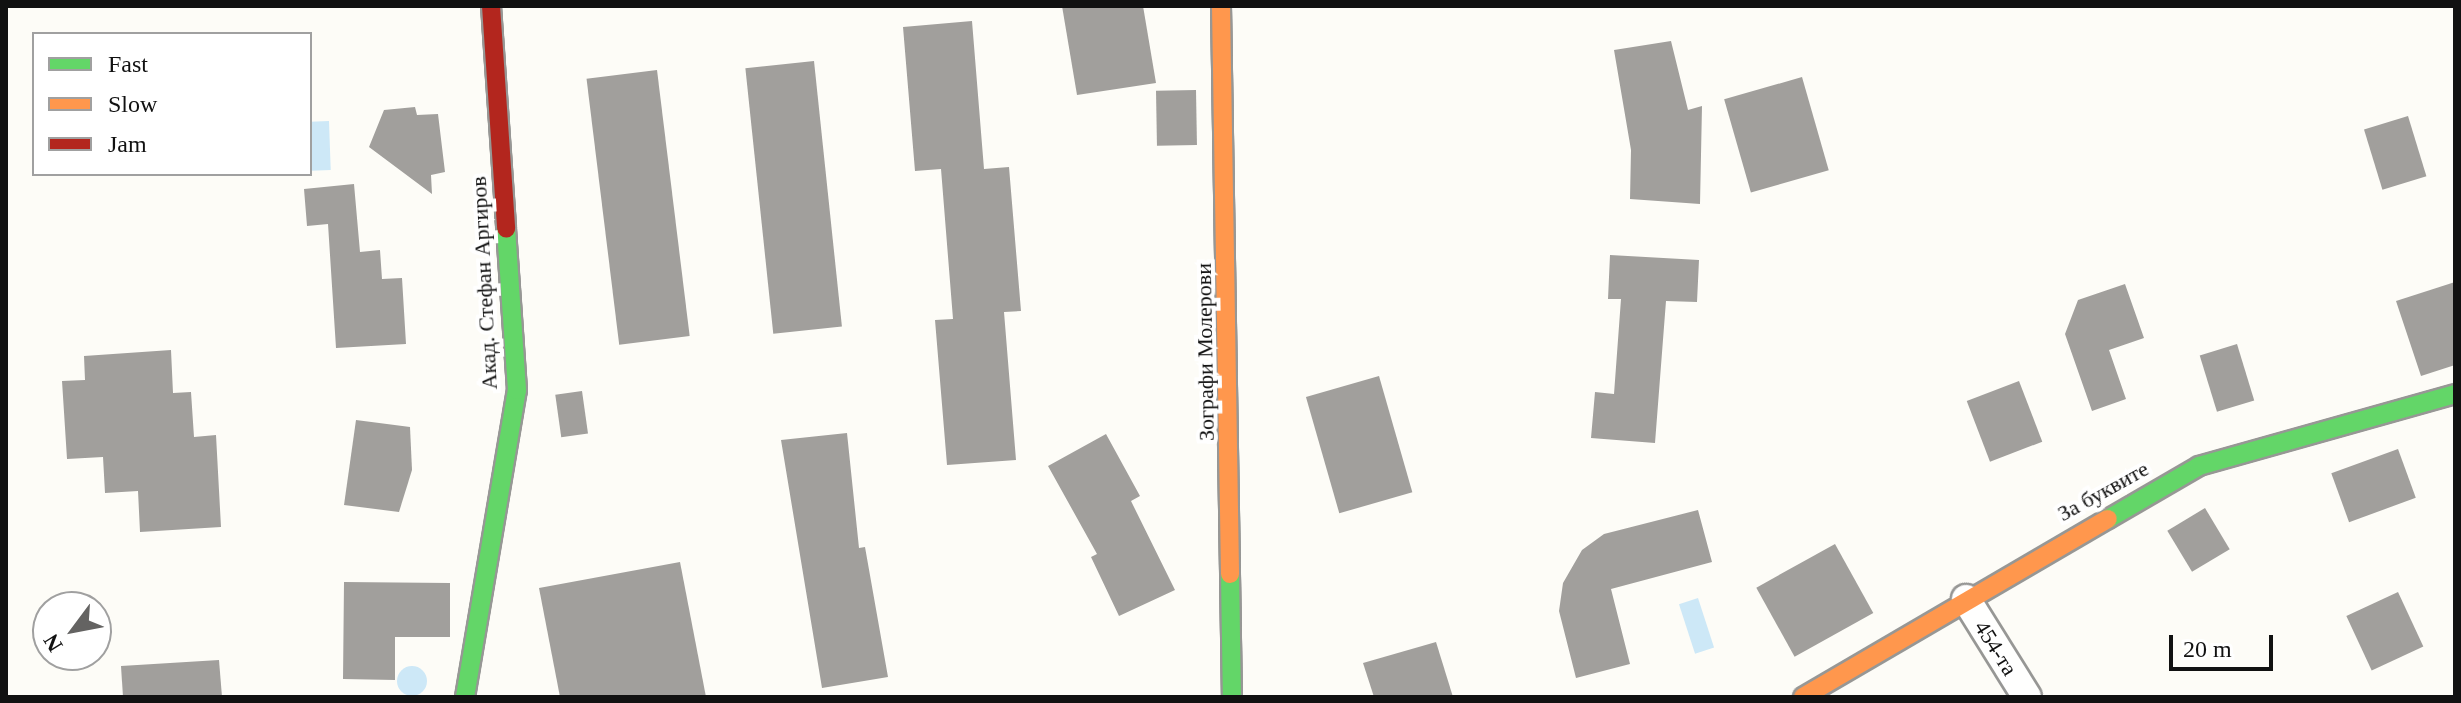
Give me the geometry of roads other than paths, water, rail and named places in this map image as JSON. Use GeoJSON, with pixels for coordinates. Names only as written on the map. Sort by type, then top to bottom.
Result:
{"type":"FeatureCollection","features":[{"type":"Feature","properties":{"kind":"street","name":"Акад. Стефан Аргиров"},"geometry":{"type":"LineString","coordinates":[[465,697],[517,390],[491,6]]}},
{"type":"Feature","properties":{"kind":"street","name":"Зографи Молерови"},"geometry":{"type":"LineString","coordinates":[[1221,6],[1232,697]]}},
{"type":"Feature","properties":{"kind":"street","name":"За буквите"},"geometry":{"type":"LineString","coordinates":[[1803,697],[1966,599],[2199,466],[2455,394]]}},
{"type":"Feature","properties":{"kind":"street","name":"454-та"},"geometry":{"type":"LineString","coordinates":[[1966,599],[2027,697]]}},
{"type":"Feature","properties":{"kind":"water"},"geometry":{"type":"Polygon","coordinates":[[[329,121],[331,170],[312,171],[312,122],[329,121]]]}},
{"type":"Feature","properties":{"kind":"water"},"geometry":{"type":"Polygon","coordinates":[[[1698,598],[1714,647],[1695,654],[1679,604],[1698,598]]]}},
{"type":"Feature","properties":{"kind":"water"},"geometry":{"type":"Polygon","coordinates":[[[412,666],[418,667],[426,675],[426,687],[418,695],[412,696],[406,695],[398,687],[397,681],[398,675],[406,667],[412,666]]]}}]}
